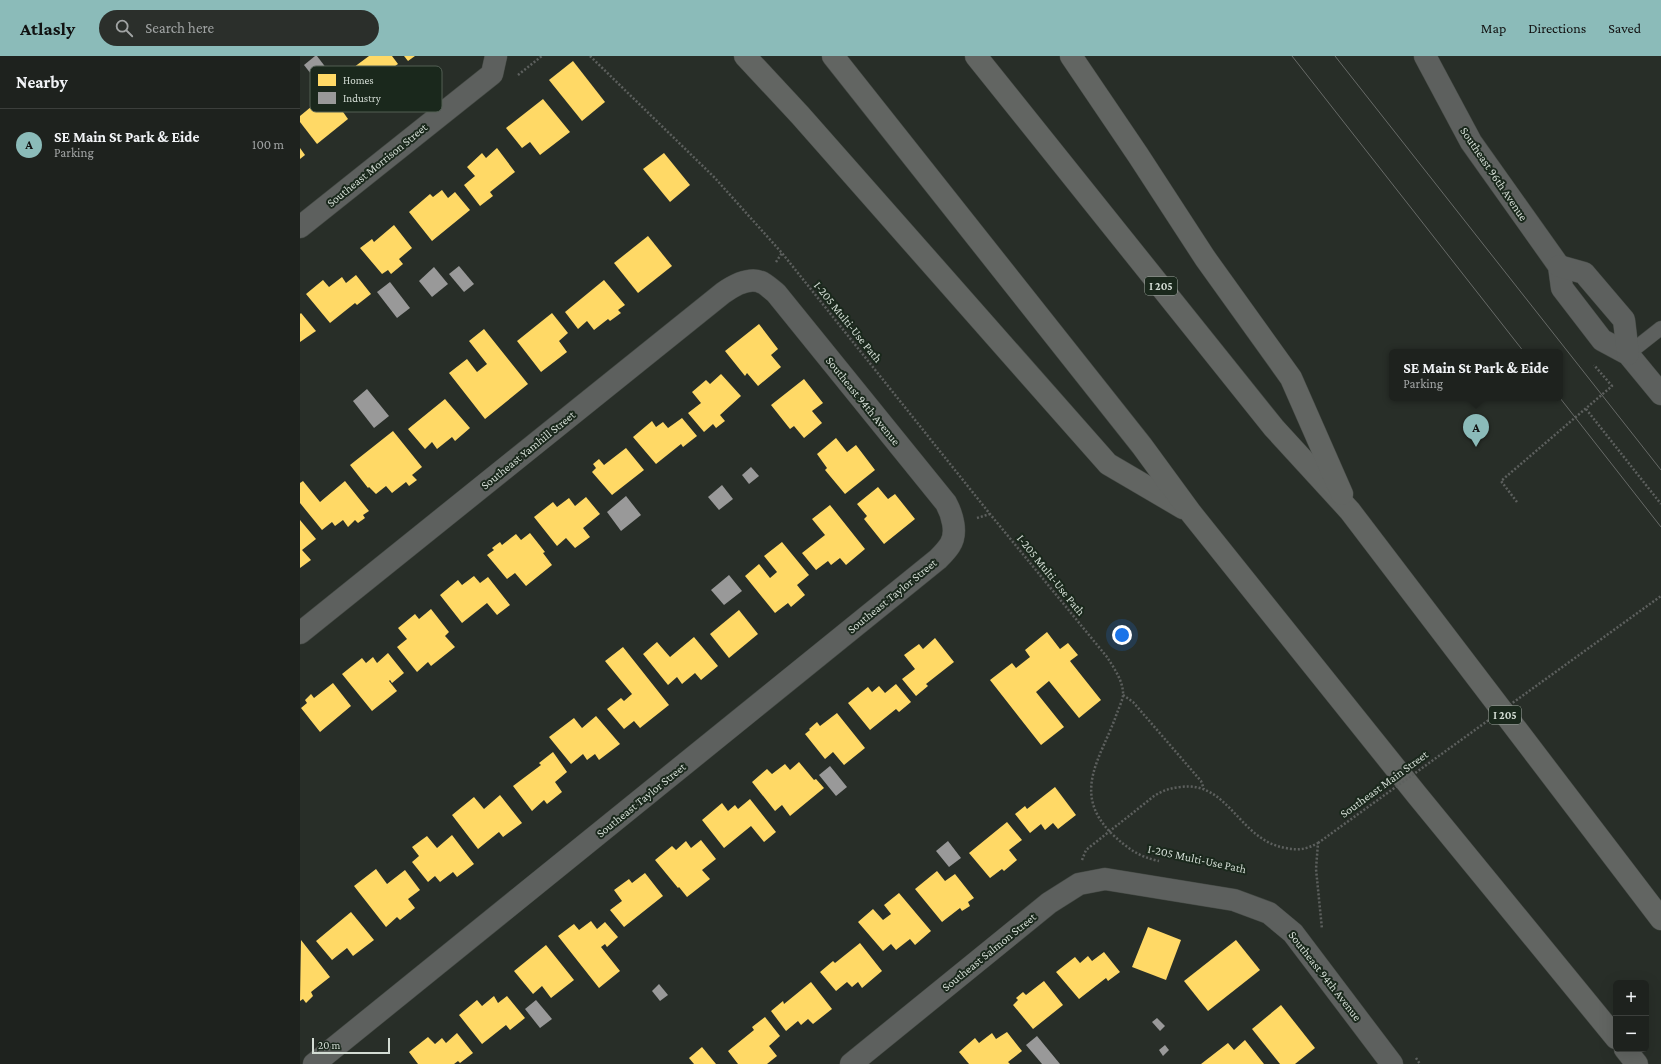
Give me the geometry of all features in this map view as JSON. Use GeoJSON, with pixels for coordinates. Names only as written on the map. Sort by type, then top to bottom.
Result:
{"type":"FeatureCollection","features":[{"type":"Feature","properties":{"kind":"highway"},"geometry":{"type":"LineString","coordinates":[[745,56],[800,115],[1108,464],[1191,513]]}},
{"type":"Feature","properties":{"kind":"highway"},"geometry":{"type":"LineString","coordinates":[[833,56],[1142,446],[1191,513],[1417,795],[1613,1034]]}},
{"type":"Feature","properties":{"kind":"highway","name":"I 205"},"geometry":{"type":"LineString","coordinates":[[976,56],[1274,428],[1350,512],[1661,919]]}},
{"type":"Feature","properties":{"kind":"highway"},"geometry":{"type":"LineString","coordinates":[[1071,56],[1205,258],[1292,378],[1350,512]]}},
{"type":"Feature","properties":{"kind":"highway"},"geometry":{"type":"LineString","coordinates":[[1627,1052],[1637,1064]]}},
{"type":"Feature","properties":{"kind":"street","name":"Southeast 96th Avenue"},"geometry":{"type":"LineString","coordinates":[[1425,56],[1471,142],[1559,266],[1562,288],[1602,340],[1628,354],[1661,394]]}},
{"type":"Feature","properties":{"kind":"street","name":"Southeast Morrison Street"},"geometry":{"type":"LineString","coordinates":[[442,108],[494,65]]}},
{"type":"Feature","properties":{"kind":"street","name":"Southeast Morrison Street"},"geometry":{"type":"LineString","coordinates":[[300,227],[438,112]]}},
{"type":"Feature","properties":{"kind":"street"},"geometry":{"type":"LineString","coordinates":[[1559,266],[1584,273],[1624,320],[1628,354]]}},
{"type":"Feature","properties":{"kind":"street","name":"Southeast Yamhill Street"},"geometry":{"type":"LineString","coordinates":[[300,632],[723,293],[742,283],[753,281],[762,282]]}},
{"type":"Feature","properties":{"kind":"street","name":"Southeast 94th Avenue"},"geometry":{"type":"LineString","coordinates":[[762,282],[776,293],[946,502],[952,515],[954,526]]}},
{"type":"Feature","properties":{"kind":"street","name":"Southeast Taylor Street"},"geometry":{"type":"LineString","coordinates":[[314,1064],[938,559],[951,544],[954,526]]}},
{"type":"Feature","properties":{"kind":"street","name":"Southeast 94th Avenue"},"geometry":{"type":"LineString","coordinates":[[1079,884],[1105,879],[1234,900],[1269,913],[1293,933],[1386,1062]]}},
{"type":"Feature","properties":{"kind":"street","name":"Southeast Salmon Street"},"geometry":{"type":"LineString","coordinates":[[851,1064],[1049,903],[1079,884]]}},
{"type":"Feature","properties":{"kind":"lane"},"geometry":{"type":"LineString","coordinates":[[1628,354],[1661,328]]}},
{"type":"Feature","properties":{"kind":"path","name":"I-205 Multi-Use Path"},"geometry":{"type":"LineString","coordinates":[[590,56],[714,177],[782,253],[1022,554],[1107,657],[1117,673],[1123,695],[1114,722],[1095,767],[1091,791],[1092,804],[1102,822],[1110,832],[1131,851],[1139,855],[1166,862]]}},
{"type":"Feature","properties":{"kind":"path"},"geometry":{"type":"LineString","coordinates":[[1517,502],[1501,481],[1612,386],[1589,359]]}},
{"type":"Feature","properties":{"kind":"path"},"geometry":{"type":"LineString","coordinates":[[1586,409],[1661,504]]}},
{"type":"Feature","properties":{"kind":"path","name":"Southeast Main Street"},"geometry":{"type":"LineString","coordinates":[[1110,832],[1136,809],[1162,791],[1185,786],[1195,786],[1220,798],[1249,830],[1270,844],[1278,847],[1300,850],[1310,848],[1661,596]]}},
{"type":"Feature","properties":{"kind":"path"},"geometry":{"type":"LineString","coordinates":[[1123,695],[1138,708],[1201,781],[1204,789]]}},
{"type":"Feature","properties":{"kind":"path"},"geometry":{"type":"LineString","coordinates":[[1079,884],[1083,855],[1086,850],[1110,832]]}},
{"type":"Feature","properties":{"kind":"path"},"geometry":{"type":"LineString","coordinates":[[1318,843],[1316,868],[1322,933],[1318,927]]}},
{"type":"Feature","properties":{"kind":"path"},"geometry":{"type":"LineString","coordinates":[[1413,1054],[1420,1064]]}},
{"type":"Feature","properties":{"kind":"building: Homes"},"geometry":{"type":"Polygon","coordinates":[[[369,56],[392,56],[398,64],[395,66],[356,66],[369,56]]]}},
{"type":"Feature","properties":{"kind":"building: Homes"},"geometry":{"type":"Polygon","coordinates":[[[404,56],[415,56],[408,61],[404,56]]]}},
{"type":"Feature","properties":{"kind":"building: Homes"},"geometry":{"type":"Polygon","coordinates":[[[573,61],[605,102],[582,121],[549,80],[573,61]]]}},
{"type":"Feature","properties":{"kind":"building: Homes"},"geometry":{"type":"Polygon","coordinates":[[[543,99],[570,132],[540,155],[530,142],[522,148],[506,128],[543,99]]]}},
{"type":"Feature","properties":{"kind":"building: Homes"},"geometry":{"type":"Polygon","coordinates":[[[310,108],[310,112],[343,112],[348,119],[317,144],[300,122],[300,116],[310,108]]]}},
{"type":"Feature","properties":{"kind":"building: Homes"},"geometry":{"type":"Polygon","coordinates":[[[300,148],[305,155],[300,159],[300,148]]]}},
{"type":"Feature","properties":{"kind":"building: Homes"},"geometry":{"type":"Polygon","coordinates":[[[497,148],[515,172],[490,192],[493,196],[480,206],[464,185],[475,176],[467,167],[482,153],[486,158],[497,148]]]}},
{"type":"Feature","properties":{"kind":"building: Homes"},"geometry":{"type":"Polygon","coordinates":[[[664,153],[690,185],[670,202],[643,169],[664,153]]]}},
{"type":"Feature","properties":{"kind":"building: Homes"},"geometry":{"type":"Polygon","coordinates":[[[442,190],[448,198],[455,192],[470,210],[432,241],[409,212],[430,194],[433,197],[442,190]]]}},
{"type":"Feature","properties":{"kind":"building: Homes"},"geometry":{"type":"Polygon","coordinates":[[[394,225],[412,248],[399,259],[403,264],[391,274],[388,270],[382,274],[360,248],[372,239],[374,242],[394,225]]]}},
{"type":"Feature","properties":{"kind":"building: Homes"},"geometry":{"type":"Polygon","coordinates":[[[648,236],[672,266],[638,293],[614,263],[648,236]]]}},
{"type":"Feature","properties":{"kind":"building: Homes"},"geometry":{"type":"Polygon","coordinates":[[[356,275],[371,294],[357,305],[355,303],[330,323],[306,294],[323,280],[329,287],[342,277],[346,283],[356,275]]]}},
{"type":"Feature","properties":{"kind":"building: Homes"},"geometry":{"type":"Polygon","coordinates":[[[604,280],[625,305],[618,310],[621,313],[610,321],[608,319],[594,330],[587,321],[578,329],[565,312],[604,280]]]}},
{"type":"Feature","properties":{"kind":"building: Homes"},"geometry":{"type":"Polygon","coordinates":[[[301,313],[316,331],[300,342],[300,314],[301,313]]]}},
{"type":"Feature","properties":{"kind":"building: Homes"},"geometry":{"type":"Polygon","coordinates":[[[552,313],[568,333],[559,341],[567,352],[541,372],[517,341],[552,313]]]}},
{"type":"Feature","properties":{"kind":"building: Homes"},"geometry":{"type":"Polygon","coordinates":[[[759,324],[778,349],[771,355],[781,367],[758,386],[747,373],[745,376],[725,351],[759,324]]]}},
{"type":"Feature","properties":{"kind":"building: Homes"},"geometry":{"type":"Polygon","coordinates":[[[484,329],[528,384],[485,419],[449,373],[467,359],[477,372],[487,364],[469,341],[484,329]]]}},
{"type":"Feature","properties":{"kind":"building: Homes"},"geometry":{"type":"Polygon","coordinates":[[[721,374],[741,396],[720,415],[725,421],[716,428],[713,424],[704,432],[688,413],[701,403],[692,392],[706,380],[710,384],[721,374]]]}},
{"type":"Feature","properties":{"kind":"building: Homes"},"geometry":{"type":"Polygon","coordinates":[[[804,379],[823,403],[812,411],[822,423],[804,438],[794,426],[790,429],[771,405],[804,379]]]}},
{"type":"Feature","properties":{"kind":"building: Homes"},"geometry":{"type":"Polygon","coordinates":[[[445,399],[470,428],[455,441],[452,437],[437,449],[432,442],[425,449],[408,429],[445,399]]]}},
{"type":"Feature","properties":{"kind":"building: Homes"},"geometry":{"type":"Polygon","coordinates":[[[682,418],[697,436],[683,447],[681,444],[656,464],[633,437],[652,421],[656,427],[663,422],[668,428],[682,418]]]}},
{"type":"Feature","properties":{"kind":"building: Homes"},"geometry":{"type":"Polygon","coordinates":[[[393,431],[422,467],[412,475],[417,480],[409,486],[406,482],[392,493],[386,486],[376,494],[369,487],[368,488],[350,465],[393,431]]]}},
{"type":"Feature","properties":{"kind":"building: Homes"},"geometry":{"type":"Polygon","coordinates":[[[836,438],[847,452],[856,445],[875,470],[845,494],[825,470],[827,468],[817,454],[836,438]]]}},
{"type":"Feature","properties":{"kind":"building: Homes"},"geometry":{"type":"Polygon","coordinates":[[[626,448],[644,470],[612,495],[592,472],[596,468],[593,464],[599,459],[604,465],[626,448]]]}},
{"type":"Feature","properties":{"kind":"building: Homes"},"geometry":{"type":"Polygon","coordinates":[[[303,481],[320,502],[345,481],[369,511],[363,515],[365,518],[358,523],[355,520],[348,527],[343,520],[335,526],[332,522],[322,530],[300,503],[300,483],[303,481]]]}},
{"type":"Feature","properties":{"kind":"building: Homes"},"geometry":{"type":"Polygon","coordinates":[[[878,487],[888,499],[895,494],[915,519],[884,544],[864,519],[867,516],[857,504],[878,487]]]}},
{"type":"Feature","properties":{"kind":"building: Homes"},"geometry":{"type":"Polygon","coordinates":[[[586,497],[600,514],[583,528],[590,537],[575,548],[566,538],[557,546],[534,517],[553,502],[557,507],[569,498],[575,506],[586,497]]]}},
{"type":"Feature","properties":{"kind":"building: Homes"},"geometry":{"type":"Polygon","coordinates":[[[830,505],[865,549],[846,565],[840,558],[831,565],[828,561],[816,570],[802,553],[825,535],[812,519],[830,505]]]}},
{"type":"Feature","properties":{"kind":"building: Homes"},"geometry":{"type":"Polygon","coordinates":[[[300,520],[316,539],[302,550],[311,560],[300,568],[300,520]]]}},
{"type":"Feature","properties":{"kind":"building: Homes"},"geometry":{"type":"Polygon","coordinates":[[[530,533],[545,552],[543,553],[552,565],[526,586],[515,573],[507,579],[487,555],[494,550],[492,548],[500,542],[502,545],[516,534],[521,540],[530,533]]]}},
{"type":"Feature","properties":{"kind":"building: Homes"},"geometry":{"type":"Polygon","coordinates":[[[782,542],[809,575],[797,585],[805,595],[791,607],[788,603],[775,613],[745,576],[759,564],[770,578],[777,572],[764,556],[782,542]]]}},
{"type":"Feature","properties":{"kind":"building: Homes"},"geometry":{"type":"Polygon","coordinates":[[[474,576],[480,583],[488,577],[510,605],[497,615],[487,603],[462,623],[440,595],[458,580],[462,585],[474,576]]]}},
{"type":"Feature","properties":{"kind":"building: Homes"},"geometry":{"type":"Polygon","coordinates":[[[431,609],[449,632],[445,636],[455,647],[431,666],[428,662],[417,672],[397,647],[407,639],[398,628],[415,614],[419,619],[431,609]]]}},
{"type":"Feature","properties":{"kind":"building: Homes"},"geometry":{"type":"Polygon","coordinates":[[[739,610],[758,634],[729,658],[710,634],[739,610]]]}},
{"type":"Feature","properties":{"kind":"building: Homes"},"geometry":{"type":"Polygon","coordinates":[[[1047,632],[1060,649],[1068,643],[1078,655],[1070,661],[1101,700],[1079,718],[1049,681],[1036,692],[1064,727],[1041,745],[990,680],[1012,663],[1016,668],[1030,657],[1025,650],[1047,632]]]}},
{"type":"Feature","properties":{"kind":"building: Homes"},"geometry":{"type":"Polygon","coordinates":[[[694,637],[718,666],[701,680],[695,673],[682,684],[677,677],[668,685],[643,654],[657,642],[670,657],[694,637]]]}},
{"type":"Feature","properties":{"kind":"building: Homes"},"geometry":{"type":"Polygon","coordinates":[[[935,638],[954,662],[926,684],[928,686],[916,696],[902,679],[915,669],[904,655],[919,644],[923,649],[935,638]]]}},
{"type":"Feature","properties":{"kind":"building: Homes"},"geometry":{"type":"Polygon","coordinates":[[[623,647],[669,705],[640,728],[634,721],[624,729],[607,709],[621,698],[624,701],[632,694],[605,661],[623,647]]]}},
{"type":"Feature","properties":{"kind":"building: Homes"},"geometry":{"type":"Polygon","coordinates":[[[388,653],[404,673],[392,683],[390,680],[389,681],[397,691],[372,711],[342,674],[362,658],[366,663],[373,657],[377,663],[388,653]]]}},
{"type":"Feature","properties":{"kind":"building: Homes"},"geometry":{"type":"Polygon","coordinates":[[[333,683],[351,706],[320,732],[301,708],[307,703],[305,700],[311,694],[314,698],[333,683]]]}},
{"type":"Feature","properties":{"kind":"building: Homes"},"geometry":{"type":"Polygon","coordinates":[[[896,684],[911,702],[899,712],[896,709],[870,730],[848,703],[868,687],[872,692],[879,686],[885,693],[896,684]]]}},
{"type":"Feature","properties":{"kind":"building: Homes"},"geometry":{"type":"Polygon","coordinates":[[[837,713],[865,748],[844,765],[833,752],[825,759],[805,734],[817,722],[820,726],[837,713]]]}},
{"type":"Feature","properties":{"kind":"building: Homes"},"geometry":{"type":"Polygon","coordinates":[[[596,716],[620,744],[599,760],[595,754],[587,760],[583,754],[571,764],[549,737],[574,718],[582,728],[596,716]]]}},
{"type":"Feature","properties":{"kind":"building: Homes"},"geometry":{"type":"Polygon","coordinates":[[[553,752],[567,772],[555,782],[562,792],[547,804],[544,800],[532,811],[513,786],[541,765],[539,763],[553,752]]]}},
{"type":"Feature","properties":{"kind":"building: Homes"},"geometry":{"type":"Polygon","coordinates":[[[799,762],[814,780],[816,779],[824,788],[790,816],[782,805],[775,811],[752,782],[767,769],[772,774],[785,764],[790,770],[799,762]]]}},
{"type":"Feature","properties":{"kind":"building: Homes"},"geometry":{"type":"Polygon","coordinates":[[[1055,787],[1076,815],[1058,829],[1053,823],[1045,830],[1041,824],[1030,833],[1015,814],[1025,806],[1027,809],[1055,787]]]}},
{"type":"Feature","properties":{"kind":"building: Homes"},"geometry":{"type":"Polygon","coordinates":[[[500,795],[522,823],[503,837],[499,832],[478,849],[452,815],[474,797],[484,809],[500,795]]]}},
{"type":"Feature","properties":{"kind":"building: Homes"},"geometry":{"type":"Polygon","coordinates":[[[750,799],[776,832],[764,842],[751,826],[724,848],[702,820],[722,803],[728,811],[735,805],[738,809],[750,799]]]}},
{"type":"Feature","properties":{"kind":"building: Homes"},"geometry":{"type":"Polygon","coordinates":[[[1007,822],[1022,840],[1009,850],[1017,860],[1004,871],[1002,869],[990,878],[969,853],[1007,822]]]}},
{"type":"Feature","properties":{"kind":"building: Homes"},"geometry":{"type":"Polygon","coordinates":[[[452,835],[474,864],[457,877],[453,872],[440,882],[435,876],[428,882],[412,862],[419,856],[412,847],[427,836],[437,848],[452,835]]]}},
{"type":"Feature","properties":{"kind":"building: Homes"},"geometry":{"type":"Polygon","coordinates":[[[701,840],[716,859],[702,870],[710,879],[687,897],[655,860],[672,846],[676,850],[686,841],[691,848],[701,840]]]}},
{"type":"Feature","properties":{"kind":"building: Homes"},"geometry":{"type":"Polygon","coordinates":[[[376,869],[387,884],[405,870],[420,890],[408,899],[415,908],[400,920],[397,917],[386,927],[354,886],[376,869]]]}},
{"type":"Feature","properties":{"kind":"building: Homes"},"geometry":{"type":"Polygon","coordinates":[[[937,871],[945,881],[955,874],[974,898],[968,902],[970,906],[962,911],[960,908],[942,922],[915,889],[937,871]]]}},
{"type":"Feature","properties":{"kind":"building: Homes"},"geometry":{"type":"Polygon","coordinates":[[[645,873],[663,896],[624,927],[610,910],[622,901],[614,890],[629,879],[632,883],[645,873]]]}},
{"type":"Feature","properties":{"kind":"building: Homes"},"geometry":{"type":"Polygon","coordinates":[[[899,893],[931,931],[915,945],[910,939],[896,950],[891,944],[883,951],[858,922],[873,909],[883,920],[891,914],[884,905],[899,893]]]}},
{"type":"Feature","properties":{"kind":"building: Homes"},"geometry":{"type":"Polygon","coordinates":[[[351,912],[374,940],[353,956],[347,948],[332,960],[316,941],[351,912]]]}},
{"type":"Feature","properties":{"kind":"building: Homes"},"geometry":{"type":"Polygon","coordinates":[[[591,921],[597,929],[605,922],[618,937],[607,947],[605,944],[601,947],[620,971],[599,988],[558,936],[574,924],[579,930],[591,921]]]}},
{"type":"Feature","properties":{"kind":"building: Homes"},"geometry":{"type":"Polygon","coordinates":[[[1148,927],[1181,940],[1166,980],[1132,967],[1148,927]]]}},
{"type":"Feature","properties":{"kind":"building: Homes"},"geometry":{"type":"Polygon","coordinates":[[[301,940],[330,977],[311,992],[313,996],[306,1003],[303,999],[300,1001],[301,940]]]}},
{"type":"Feature","properties":{"kind":"building: Homes"},"geometry":{"type":"Polygon","coordinates":[[[1236,940],[1260,970],[1208,1011],[1184,981],[1236,940]]]}},
{"type":"Feature","properties":{"kind":"building: Homes"},"geometry":{"type":"Polygon","coordinates":[[[860,943],[882,971],[862,988],[858,982],[852,987],[847,982],[836,991],[820,972],[833,961],[835,963],[860,943]]]}},
{"type":"Feature","properties":{"kind":"building: Homes"},"geometry":{"type":"Polygon","coordinates":[[[546,945],[574,980],[551,998],[542,986],[533,994],[514,971],[546,945]]]}},
{"type":"Feature","properties":{"kind":"building: Homes"},"geometry":{"type":"Polygon","coordinates":[[[1104,952],[1120,972],[1108,981],[1106,978],[1079,999],[1056,972],[1075,957],[1080,963],[1088,956],[1092,961],[1104,952]]]}},
{"type":"Feature","properties":{"kind":"building: Homes"},"geometry":{"type":"Polygon","coordinates":[[[1044,981],[1063,1005],[1033,1029],[1013,1005],[1018,1000],[1016,998],[1023,992],[1026,995],[1044,981]]]}},
{"type":"Feature","properties":{"kind":"building: Homes"},"geometry":{"type":"Polygon","coordinates":[[[811,982],[832,1009],[813,1024],[808,1019],[801,1025],[798,1021],[786,1031],[771,1011],[783,1001],[784,1004],[811,982]]]}},
{"type":"Feature","properties":{"kind":"building: Homes"},"geometry":{"type":"Polygon","coordinates":[[[494,996],[498,1003],[507,996],[525,1018],[510,1030],[506,1025],[482,1044],[459,1015],[477,1000],[482,1006],[494,996]]]}},
{"type":"Feature","properties":{"kind":"building: Homes"},"geometry":{"type":"Polygon","coordinates":[[[1281,1005],[1315,1048],[1295,1064],[1280,1064],[1252,1029],[1281,1005]]]}},
{"type":"Feature","properties":{"kind":"building: Homes"},"geometry":{"type":"Polygon","coordinates":[[[765,1017],[780,1036],[769,1046],[777,1056],[767,1064],[738,1064],[728,1051],[754,1030],[752,1027],[765,1017]]]}},
{"type":"Feature","properties":{"kind":"building: Homes"},"geometry":{"type":"Polygon","coordinates":[[[1007,1032],[1022,1051],[1008,1062],[1010,1064],[969,1064],[959,1052],[975,1038],[979,1043],[992,1033],[996,1039],[1007,1032]]]}},
{"type":"Feature","properties":{"kind":"building: Homes"},"geometry":{"type":"Polygon","coordinates":[[[457,1033],[473,1053],[460,1063],[458,1061],[454,1064],[418,1064],[409,1052],[428,1037],[435,1044],[442,1038],[446,1043],[457,1033]]]}},
{"type":"Feature","properties":{"kind":"building: Homes"},"geometry":{"type":"Polygon","coordinates":[[[1245,1040],[1264,1064],[1201,1064],[1228,1043],[1234,1050],[1245,1040]]]}},
{"type":"Feature","properties":{"kind":"building: Homes"},"geometry":{"type":"Polygon","coordinates":[[[702,1047],[716,1064],[694,1064],[689,1058],[702,1047]]]}},
{"type":"Feature","properties":{"kind":"building: Industry"},"geometry":{"type":"Polygon","coordinates":[[[317,56],[325,66],[310,66],[310,73],[304,65],[317,56]]]}},
{"type":"Feature","properties":{"kind":"building: Industry"},"geometry":{"type":"Polygon","coordinates":[[[459,266],[474,284],[464,292],[449,274],[459,266]]]}},
{"type":"Feature","properties":{"kind":"building: Industry"},"geometry":{"type":"Polygon","coordinates":[[[434,267],[448,284],[432,297],[419,281],[434,267]]]}},
{"type":"Feature","properties":{"kind":"building: Industry"},"geometry":{"type":"Polygon","coordinates":[[[390,282],[410,308],[397,318],[377,292],[390,282]]]}},
{"type":"Feature","properties":{"kind":"building: Industry"},"geometry":{"type":"Polygon","coordinates":[[[367,389],[389,416],[374,428],[353,401],[367,389]]]}},
{"type":"Feature","properties":{"kind":"building: Industry"},"geometry":{"type":"Polygon","coordinates":[[[751,467],[759,476],[749,484],[742,475],[751,467]]]}},
{"type":"Feature","properties":{"kind":"building: Industry"},"geometry":{"type":"Polygon","coordinates":[[[722,485],[733,499],[719,510],[708,497],[722,485]]]}},
{"type":"Feature","properties":{"kind":"building: Industry"},"geometry":{"type":"Polygon","coordinates":[[[626,496],[641,515],[621,531],[607,512],[626,496]]]}},
{"type":"Feature","properties":{"kind":"building: Industry"},"geometry":{"type":"Polygon","coordinates":[[[729,575],[742,591],[724,605],[711,590],[729,575]]]}},
{"type":"Feature","properties":{"kind":"building: Industry"},"geometry":{"type":"Polygon","coordinates":[[[830,766],[847,787],[836,796],[819,775],[830,766]]]}},
{"type":"Feature","properties":{"kind":"building: Industry"},"geometry":{"type":"Polygon","coordinates":[[[948,841],[961,858],[949,867],[936,851],[948,841]]]}},
{"type":"Feature","properties":{"kind":"building: Industry"},"geometry":{"type":"Polygon","coordinates":[[[659,984],[668,995],[660,1001],[652,991],[659,984]]]}},
{"type":"Feature","properties":{"kind":"building: Industry"},"geometry":{"type":"Polygon","coordinates":[[[536,1000],[552,1019],[540,1028],[525,1009],[536,1000]]]}},
{"type":"Feature","properties":{"kind":"building: Industry"},"geometry":{"type":"Polygon","coordinates":[[[1157,1018],[1165,1026],[1160,1031],[1152,1022],[1157,1018]]]}},
{"type":"Feature","properties":{"kind":"building: Industry"},"geometry":{"type":"Polygon","coordinates":[[[1037,1036],[1060,1064],[1042,1064],[1026,1045],[1037,1036]]]}},
{"type":"Feature","properties":{"kind":"building: Industry"},"geometry":{"type":"Polygon","coordinates":[[[1165,1045],[1169,1050],[1163,1056],[1159,1050],[1165,1045]]]}},
{"type":"Feature","properties":{"kind":"tram line"},"geometry":{"type":"LineString","coordinates":[[1292,56],[1522,349]]}},
{"type":"Feature","properties":{"kind":"tram line"},"geometry":{"type":"LineString","coordinates":[[1335,56],[1661,470]]}},
{"type":"Feature","properties":{"kind":"tram line"},"geometry":{"type":"LineString","coordinates":[[1562,401],[1661,527]]}},
{"type":"Feature","properties":{"kind":"place","name":"SE Main St Park & Eide"},"geometry":{"type":"Point","coordinates":[1476,447]}}]}
